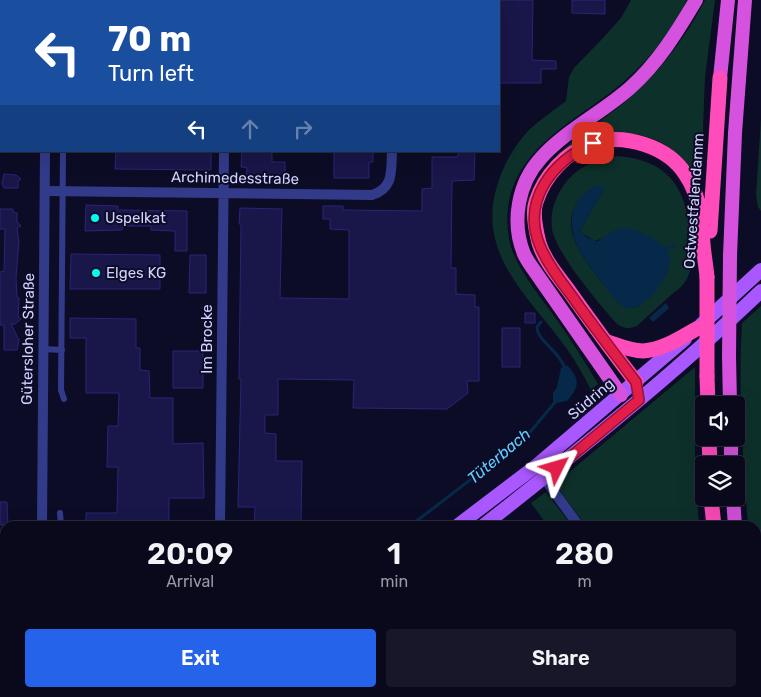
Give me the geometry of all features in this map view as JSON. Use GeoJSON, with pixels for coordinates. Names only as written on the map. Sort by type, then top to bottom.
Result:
{"type":"FeatureCollection","features":[{"type":"Feature","properties":{"kind":"highway"},"geometry":{"type":"LineString","coordinates":[[621,395],[524,253],[517,215],[520,195],[529,175],[540,158],[573,130],[630,88],[654,63],[674,36],[696,0]]}},
{"type":"Feature","properties":{"kind":"highway","name":"Ostwestfalendamm"},"geometry":{"type":"LineString","coordinates":[[708,396],[707,277],[720,78],[728,0]]}},
{"type":"Feature","properties":{"kind":"highway"},"geometry":{"type":"LineString","coordinates":[[730,396],[730,256],[745,0]]}},
{"type":"Feature","properties":{"kind":"highway"},"geometry":{"type":"LineString","coordinates":[[636,382],[551,267],[539,244],[535,224],[535,203],[545,182],[561,162],[593,143],[615,140],[635,142],[657,149],[675,161],[686,175],[700,206],[707,277]]}},
{"type":"Feature","properties":{"kind":"highway"},"geometry":{"type":"LineString","coordinates":[[605,342],[644,351],[668,344],[698,328]]}},
{"type":"Feature","properties":{"kind":"highway"},"geometry":{"type":"LineString","coordinates":[[712,506],[713,521]]}},
{"type":"Feature","properties":{"kind":"highway"},"geometry":{"type":"LineString","coordinates":[[734,506],[735,521]]}},
{"type":"Feature","properties":{"kind":"main road","name":"Südring"},"geometry":{"type":"LineString","coordinates":[[464,521],[536,466],[621,395],[761,270]]}},
{"type":"Feature","properties":{"kind":"main road","name":"Südring"},"geometry":{"type":"LineString","coordinates":[[489,521],[639,400],[713,336],[761,291]]}},
{"type":"Feature","properties":{"kind":"main road"},"geometry":{"type":"LineString","coordinates":[[621,395],[639,400],[636,382]]}},
{"type":"Feature","properties":{"kind":"street","name":"Gütersloher Straße"},"geometry":{"type":"LineString","coordinates":[[42,521],[45,152]]}},
{"type":"Feature","properties":{"kind":"street","name":"Im Brocke"},"geometry":{"type":"LineString","coordinates":[[220,521],[224,152]]}},
{"type":"Feature","properties":{"kind":"street","name":"Archimedesstraße"},"geometry":{"type":"LineString","coordinates":[[45,191],[372,195],[380,192],[388,183],[391,174],[392,152]]}},
{"type":"Feature","properties":{"kind":"street"},"geometry":{"type":"LineString","coordinates":[[544,478],[575,521]]}},
{"type":"Feature","properties":{"kind":"lane"},"geometry":{"type":"LineString","coordinates":[[63,152],[61,390],[64,399]]}},
{"type":"Feature","properties":{"kind":"lane"},"geometry":{"type":"LineString","coordinates":[[43,349],[62,350]]}},
{"type":"Feature","properties":{"kind":"lane"},"geometry":{"type":"LineString","coordinates":[[60,512],[60,521]]}},
{"type":"Feature","properties":{"kind":"green space"},"geometry":{"type":"Polygon","coordinates":[[[631,0],[687,0],[676,20],[649,57],[616,88],[543,143],[528,160],[517,179],[508,207],[509,238],[516,260],[526,278],[557,320],[598,384],[592,392],[581,370],[567,349],[509,272],[499,252],[493,230],[493,206],[501,173],[516,147],[530,129],[566,101],[569,77],[574,68],[621,18],[631,0]]]}},
{"type":"Feature","properties":{"kind":"green space"},"geometry":{"type":"Polygon","coordinates":[[[705,0],[715,0],[705,77],[701,181],[686,162],[670,148],[653,139],[635,134],[596,137],[576,145],[556,157],[581,135],[625,102],[649,80],[680,42],[705,0]]]}},
{"type":"Feature","properties":{"kind":"green space"},"geometry":{"type":"Polygon","coordinates":[[[761,118],[761,211],[758,207],[756,195],[761,118]]]}},
{"type":"Feature","properties":{"kind":"green space"},"geometry":{"type":"Polygon","coordinates":[[[616,156],[651,164],[664,172],[674,182],[681,194],[686,209],[691,244],[690,268],[688,278],[684,284],[637,326],[629,328],[624,328],[617,324],[590,292],[561,251],[552,229],[552,213],[555,203],[559,193],[572,175],[592,162],[616,156]],[[587,191],[581,197],[572,213],[572,232],[583,256],[600,280],[626,308],[633,308],[640,305],[601,239],[594,241],[580,230],[603,191],[587,191]]]}},
{"type":"Feature","properties":{"kind":"green space"},"geometry":{"type":"Polygon","coordinates":[[[761,306],[761,521],[748,521],[745,456],[743,456],[743,446],[745,446],[745,396],[741,396],[742,323],[761,306]]]}},
{"type":"Feature","properties":{"kind":"green space"},"geometry":{"type":"Polygon","coordinates":[[[695,367],[695,506],[698,506],[699,521],[582,521],[555,484],[695,367]]]}},
{"type":"Feature","properties":{"kind":"green space"},"geometry":{"type":"Polygon","coordinates":[[[546,492],[568,521],[544,521],[531,503],[546,492]]]}},
{"type":"Feature","properties":{"kind":"water"},"geometry":{"type":"Polygon","coordinates":[[[598,185],[604,187],[603,191],[580,230],[583,234],[590,239],[598,241],[618,229],[631,229],[654,239],[669,254],[670,260],[667,274],[660,285],[647,300],[634,308],[623,306],[614,298],[584,258],[572,228],[574,208],[578,200],[583,194],[598,185]]]}},
{"type":"Feature","properties":{"kind":"water"},"geometry":{"type":"Polygon","coordinates":[[[666,303],[669,308],[653,322],[649,318],[666,303]]]}},
{"type":"Feature","properties":{"kind":"water"},"geometry":{"type":"Polygon","coordinates":[[[567,365],[574,374],[577,383],[576,387],[567,401],[556,403],[553,401],[553,393],[557,387],[561,368],[567,365]]]}},
{"type":"Feature","properties":{"kind":"building"},"geometry":{"type":"Polygon","coordinates":[[[500,0],[533,0],[532,60],[556,61],[556,69],[541,69],[541,83],[500,83],[500,0]]]}},
{"type":"Feature","properties":{"kind":"building"},"geometry":{"type":"Polygon","coordinates":[[[572,0],[605,0],[605,14],[572,13],[572,0]]]}},
{"type":"Feature","properties":{"kind":"building"},"geometry":{"type":"Polygon","coordinates":[[[116,152],[211,152],[211,170],[115,169],[116,152]]]}},
{"type":"Feature","properties":{"kind":"building"},"geometry":{"type":"Polygon","coordinates":[[[242,152],[272,152],[272,162],[285,162],[285,179],[246,179],[247,168],[241,167],[242,152]]]}},
{"type":"Feature","properties":{"kind":"building"},"geometry":{"type":"Polygon","coordinates":[[[334,152],[373,152],[373,162],[369,162],[369,178],[334,178],[334,152]]]}},
{"type":"Feature","properties":{"kind":"building"},"geometry":{"type":"Polygon","coordinates":[[[458,152],[475,152],[474,180],[452,181],[451,268],[456,268],[456,294],[475,295],[475,307],[479,307],[479,381],[467,381],[468,393],[447,409],[353,408],[354,380],[278,379],[278,415],[265,415],[265,433],[276,434],[276,461],[302,461],[301,521],[254,521],[255,507],[238,507],[241,379],[239,379],[240,208],[282,209],[280,298],[349,299],[349,230],[330,229],[330,219],[323,219],[323,206],[343,206],[343,210],[422,211],[422,189],[432,188],[432,157],[458,157],[458,152]]]}},
{"type":"Feature","properties":{"kind":"building"},"geometry":{"type":"Polygon","coordinates":[[[4,174],[16,175],[21,179],[18,181],[18,188],[4,188],[2,183],[4,174]]]}},
{"type":"Feature","properties":{"kind":"building"},"geometry":{"type":"Polygon","coordinates":[[[86,205],[118,206],[118,210],[187,211],[187,251],[175,251],[175,231],[151,230],[151,226],[123,226],[122,230],[85,231],[86,205]]]}},
{"type":"Feature","properties":{"kind":"building"},"geometry":{"type":"Polygon","coordinates":[[[0,209],[13,209],[13,212],[17,213],[17,222],[21,226],[17,228],[19,242],[16,277],[17,297],[19,298],[18,317],[21,319],[15,324],[11,324],[19,340],[17,350],[4,350],[4,325],[0,325],[0,272],[4,271],[5,229],[0,229],[0,209]]]}},
{"type":"Feature","properties":{"kind":"building"},"geometry":{"type":"Polygon","coordinates":[[[71,254],[160,255],[160,289],[70,289],[71,254]]]}},
{"type":"Feature","properties":{"kind":"building"},"geometry":{"type":"Polygon","coordinates":[[[190,255],[206,255],[206,293],[189,293],[190,255]]]}},
{"type":"Feature","properties":{"kind":"building"},"geometry":{"type":"Polygon","coordinates":[[[525,313],[535,313],[535,323],[525,323],[525,313]]]}},
{"type":"Feature","properties":{"kind":"building"},"geometry":{"type":"Polygon","coordinates":[[[70,318],[136,319],[136,348],[140,348],[140,370],[149,371],[150,398],[173,398],[173,444],[203,443],[204,498],[169,498],[169,521],[86,521],[86,513],[117,513],[118,467],[107,467],[108,426],[118,426],[119,393],[86,393],[86,338],[70,338],[70,318]]]}},
{"type":"Feature","properties":{"kind":"building"},"geometry":{"type":"Polygon","coordinates":[[[502,328],[520,328],[520,367],[502,367],[502,328]]]}},
{"type":"Feature","properties":{"kind":"building"},"geometry":{"type":"Polygon","coordinates":[[[173,351],[203,351],[203,388],[173,388],[173,351]]]}},
{"type":"Feature","properties":{"kind":"building"},"geometry":{"type":"Polygon","coordinates":[[[0,502],[7,502],[8,521],[0,521],[0,502]]]}},
{"type":"Feature","properties":{"kind":"waterway","name":"Tüterbach"},"geometry":{"type":"LineString","coordinates":[[663,250],[676,245]]}},
{"type":"Feature","properties":{"kind":"waterway","name":"Tüterbach"},"geometry":{"type":"LineString","coordinates":[[541,322],[537,327],[538,332],[559,357],[565,369]]}},
{"type":"Feature","properties":{"kind":"waterway","name":"Tüterbach"},"geometry":{"type":"LineString","coordinates":[[417,521],[525,438],[557,400]]}},
{"type":"Feature","properties":{"kind":"place","name":"Uspelkat"},"geometry":{"type":"Point","coordinates":[95,218]}},
{"type":"Feature","properties":{"kind":"place","name":"Elges KG"},"geometry":{"type":"Point","coordinates":[96,273]}},
{"type":"Feature","properties":{"kind":"route"},"geometry":{"type":"LineString","coordinates":[[557,468],[639,400],[636,382],[551,267],[539,244],[535,224],[535,203],[545,182],[561,162],[593,143]]}}]}
